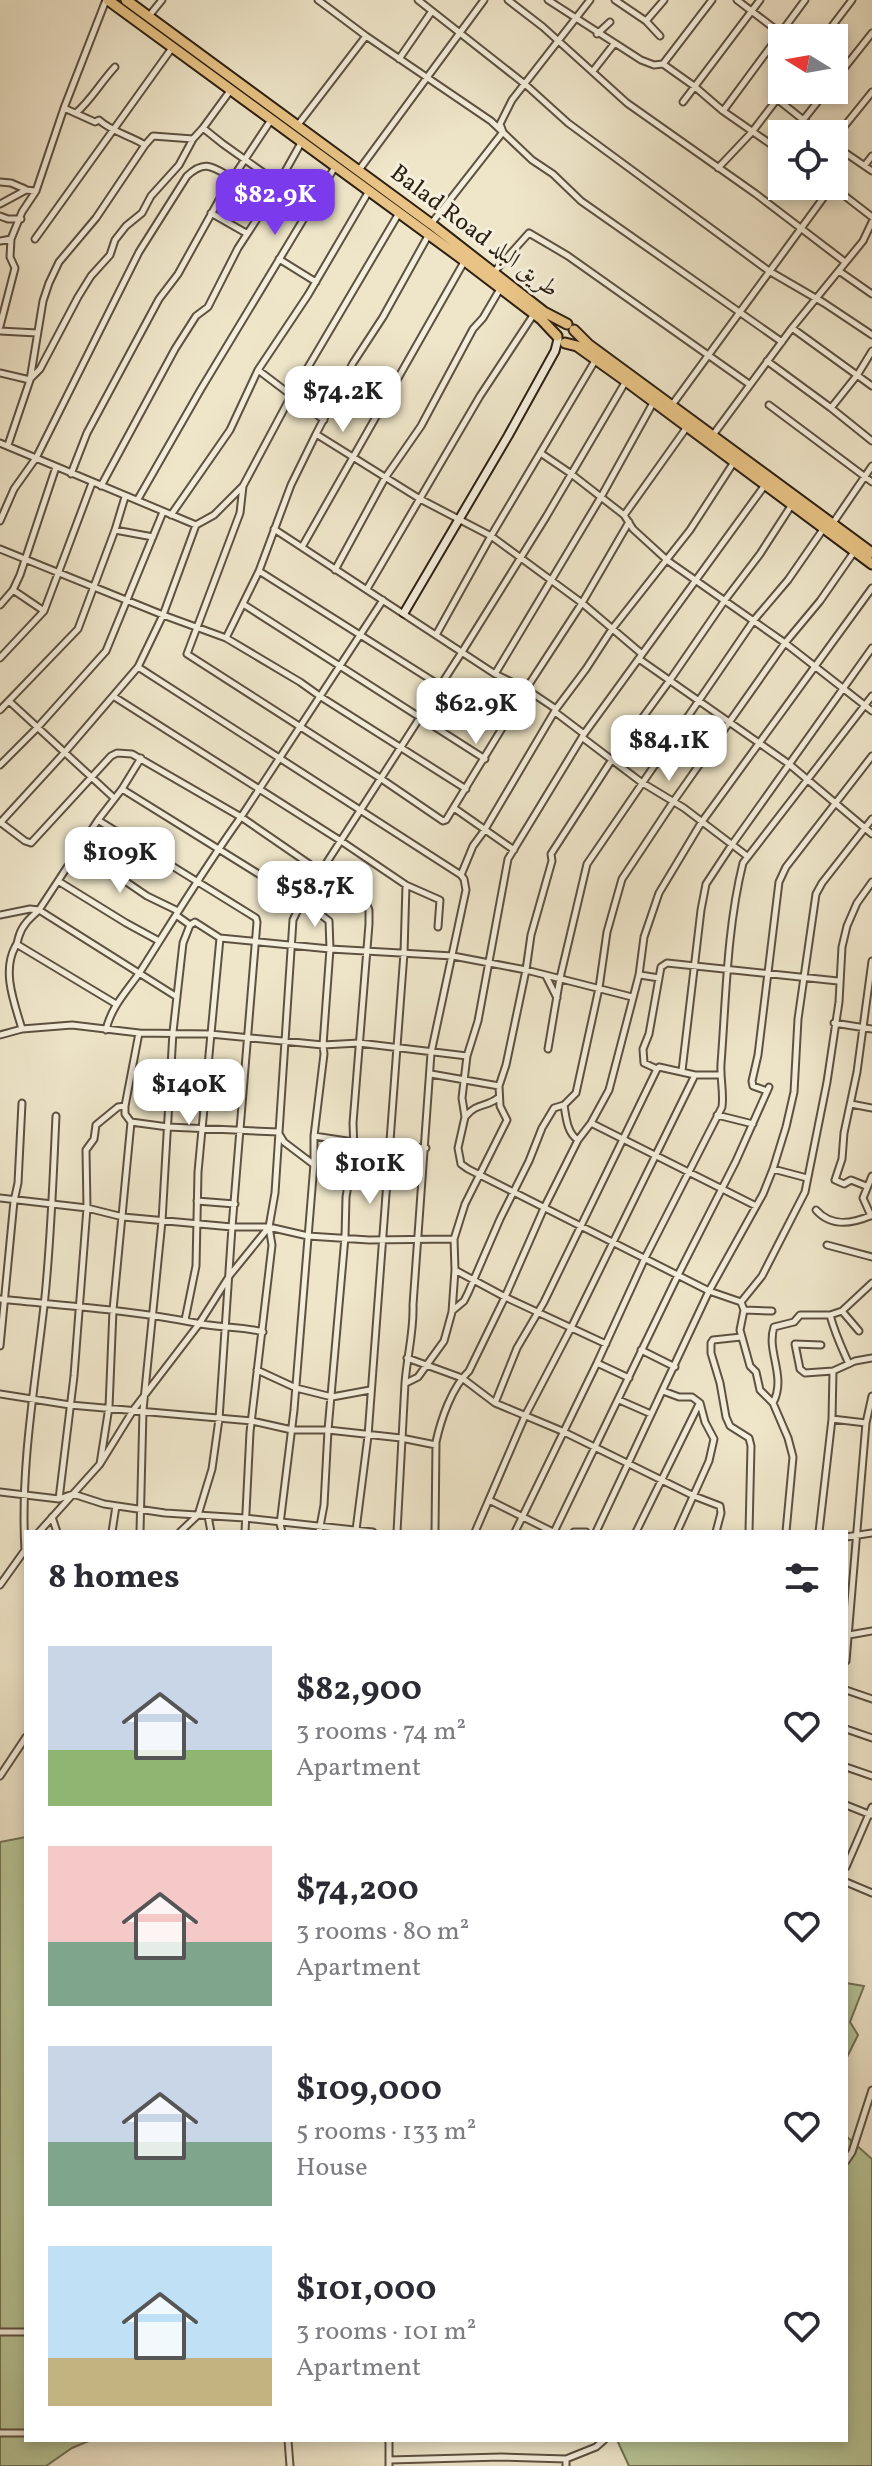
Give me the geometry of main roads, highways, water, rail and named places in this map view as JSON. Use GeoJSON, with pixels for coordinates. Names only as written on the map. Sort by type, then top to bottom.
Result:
{"type":"FeatureCollection","features":[{"type":"Feature","properties":{"kind":"highway","name":"Balad Road طريق البلد"},"geometry":{"type":"LineString","coordinates":[[107,0],[399,213],[430,230],[494,273],[544,312],[570,327],[589,345],[713,435],[872,564]]}},
{"type":"Feature","properties":{"kind":"highway","name":"Balad Road طريق البلد"},"geometry":{"type":"LineString","coordinates":[[126,0],[358,171],[534,314],[561,340],[596,359],[792,505],[872,553]]}},
{"type":"Feature","properties":{"kind":"highway"},"geometry":{"type":"LineString","coordinates":[[558,327],[570,327],[573,339],[561,340],[558,327]]}}]}
